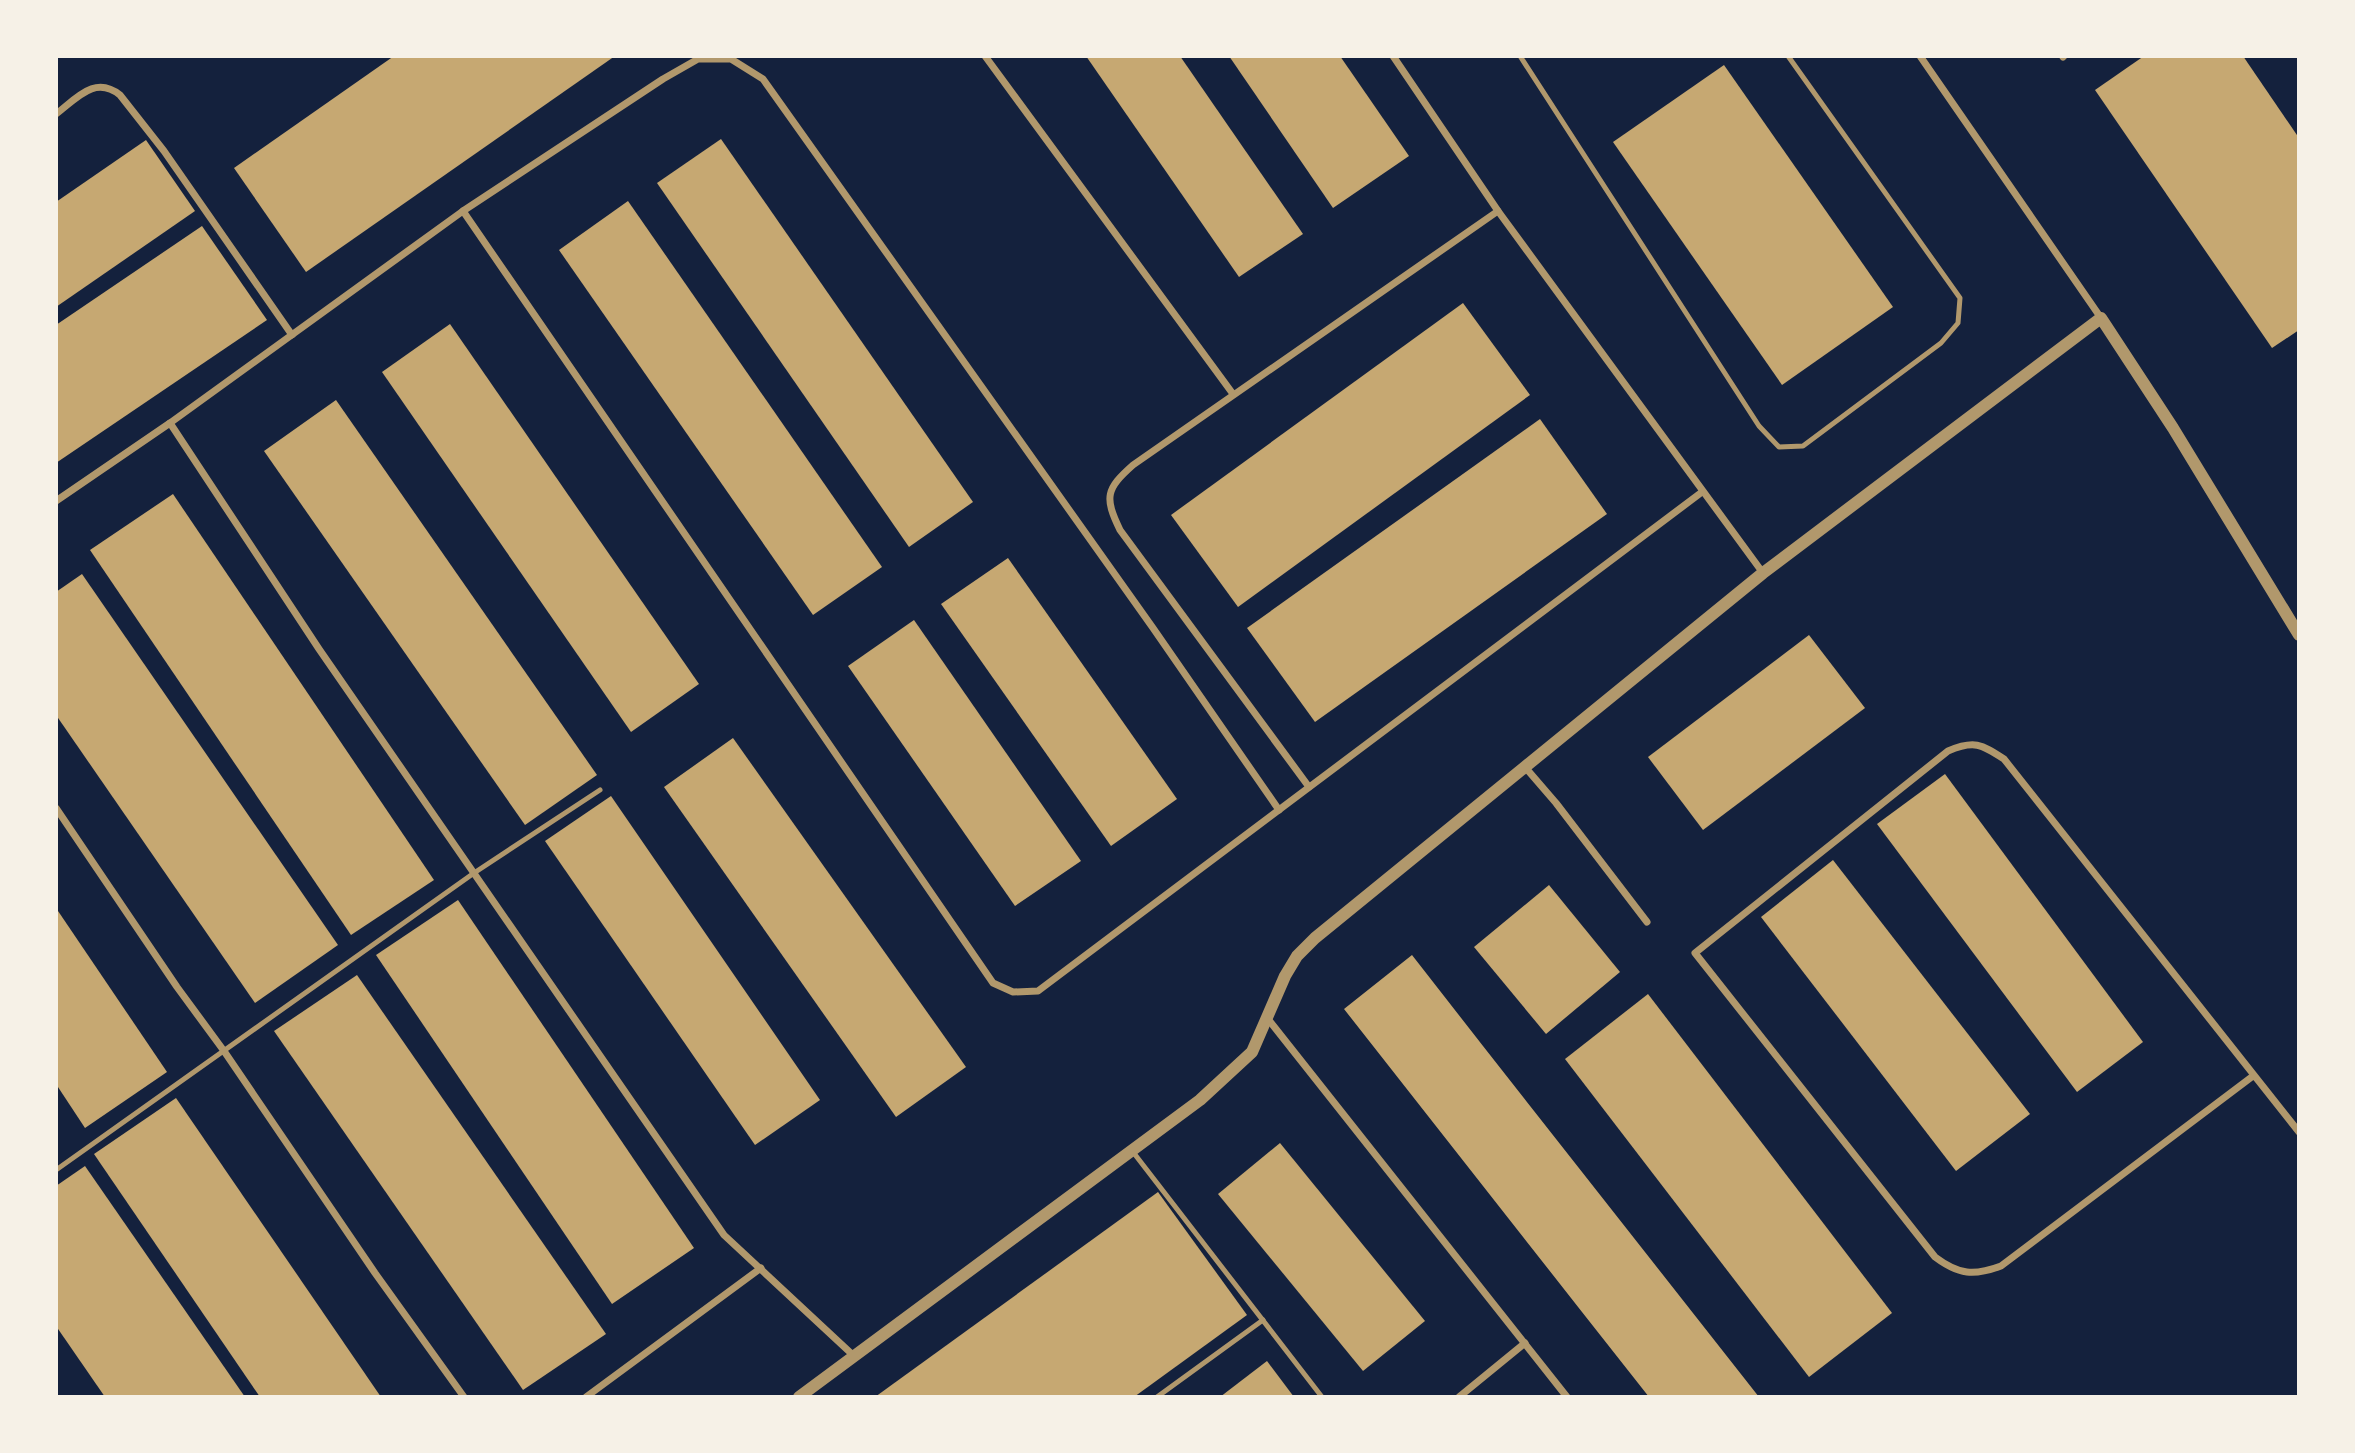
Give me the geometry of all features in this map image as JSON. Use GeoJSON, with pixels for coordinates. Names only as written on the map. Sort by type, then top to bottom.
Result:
{"type":"FeatureCollection","features":[{"type":"Feature","properties":{"kind":"street"},"geometry":{"type":"LineString","coordinates":[[985,56],[1233,394]]}},
{"type":"Feature","properties":{"kind":"street"},"geometry":{"type":"LineString","coordinates":[[1393,56],[1498,211],[1763,573]]}},
{"type":"Feature","properties":{"kind":"street"},"geometry":{"type":"LineString","coordinates":[[1920,56],[2101,318],[2173,428],[2299,635]]}},
{"type":"Feature","properties":{"kind":"street"},"geometry":{"type":"LineString","coordinates":[[56,501],[170,423],[463,211],[653,86],[698,59],[731,59],[763,79],[1279,810]]}},
{"type":"Feature","properties":{"kind":"street"},"geometry":{"type":"LineString","coordinates":[[56,114],[87,91],[99,86],[111,88],[120,95],[164,151],[292,335]]}},
{"type":"Feature","properties":{"kind":"street"},"geometry":{"type":"LineString","coordinates":[[463,211],[993,983],[1013,992],[1038,991],[1702,492]]}},
{"type":"Feature","properties":{"kind":"street"},"geometry":{"type":"LineString","coordinates":[[1309,788],[1120,530],[1111,510],[1110,491],[1119,477],[1133,465],[1498,211]]}},
{"type":"Feature","properties":{"kind":"street"},"geometry":{"type":"LineString","coordinates":[[799,1397],[1200,1100],[1252,1052],[1285,976],[1297,956],[1352,907],[1763,573],[2101,318]]}},
{"type":"Feature","properties":{"kind":"street"},"geometry":{"type":"LineString","coordinates":[[170,423],[319,649],[724,1235],[854,1356]]}},
{"type":"Feature","properties":{"kind":"street"},"geometry":{"type":"LineString","coordinates":[[2253,1076],[2001,1266],[1984,1272],[1967,1273],[1950,1269],[1935,1257],[1695,953],[1948,751],[1965,744],[1985,747],[2004,759],[2299,1132]]}},
{"type":"Feature","properties":{"kind":"street"},"geometry":{"type":"LineString","coordinates":[[1525,767],[1647,922]]}},
{"type":"Feature","properties":{"kind":"street"},"geometry":{"type":"LineString","coordinates":[[56,808],[375,1273],[464,1397]]}},
{"type":"Feature","properties":{"kind":"street"},"geometry":{"type":"LineString","coordinates":[[1268,1019],[1567,1397]]}},
{"type":"Feature","properties":{"kind":"street"},"geometry":{"type":"LineString","coordinates":[[586,1397],[761,1268]]}},
{"type":"Feature","properties":{"kind":"street"},"geometry":{"type":"LineString","coordinates":[[1459,1397],[1525,1343]]}},
{"type":"Feature","properties":{"kind":"lane"},"geometry":{"type":"LineString","coordinates":[[1520,56],[1759,426],[1779,447],[1803,446],[1941,343],[1958,323],[1960,298],[1788,56]]}},
{"type":"Feature","properties":{"kind":"lane"},"geometry":{"type":"LineString","coordinates":[[56,1170],[474,873],[600,790]]}},
{"type":"Feature","properties":{"kind":"lane"},"geometry":{"type":"LineString","coordinates":[[1132,1152],[1322,1397]]}},
{"type":"Feature","properties":{"kind":"lane"},"geometry":{"type":"LineString","coordinates":[[1157,1397],[1263,1320]]}},
{"type":"Feature","properties":{"kind":"building"},"geometry":{"type":"Polygon","coordinates":[[[394,56],[615,56],[306,272],[234,168],[394,56]]]}},
{"type":"Feature","properties":{"kind":"building"},"geometry":{"type":"Polygon","coordinates":[[[1086,56],[1180,56],[1303,234],[1239,277],[1086,56]]]}},
{"type":"Feature","properties":{"kind":"building"},"geometry":{"type":"Polygon","coordinates":[[[1229,56],[1340,56],[1409,156],[1333,208],[1229,56]]]}},
{"type":"Feature","properties":{"kind":"building"},"geometry":{"type":"Polygon","coordinates":[[[2144,56],[2243,56],[2299,138],[2299,330],[2272,348],[2095,90],[2144,56]]]}},
{"type":"Feature","properties":{"kind":"building"},"geometry":{"type":"Polygon","coordinates":[[[1724,65],[1893,307],[1782,385],[1613,142],[1724,65]]]}},
{"type":"Feature","properties":{"kind":"building"},"geometry":{"type":"Polygon","coordinates":[[[721,139],[973,502],[909,547],[657,183],[721,139]]]}},
{"type":"Feature","properties":{"kind":"building"},"geometry":{"type":"Polygon","coordinates":[[[146,140],[195,211],[56,307],[56,202],[146,140]]]}},
{"type":"Feature","properties":{"kind":"building"},"geometry":{"type":"Polygon","coordinates":[[[628,201],[882,567],[813,615],[559,250],[628,201]]]}},
{"type":"Feature","properties":{"kind":"building"},"geometry":{"type":"Polygon","coordinates":[[[202,226],[267,320],[56,463],[56,325],[202,226]]]}},
{"type":"Feature","properties":{"kind":"building"},"geometry":{"type":"Polygon","coordinates":[[[1463,303],[1530,395],[1238,607],[1171,515],[1463,303]]]}},
{"type":"Feature","properties":{"kind":"building"},"geometry":{"type":"Polygon","coordinates":[[[450,324],[699,684],[631,732],[382,372],[450,324]]]}},
{"type":"Feature","properties":{"kind":"building"},"geometry":{"type":"Polygon","coordinates":[[[336,400],[597,775],[525,825],[264,451],[336,400]]]}},
{"type":"Feature","properties":{"kind":"building"},"geometry":{"type":"Polygon","coordinates":[[[1540,419],[1607,514],[1315,722],[1247,628],[1540,419]]]}},
{"type":"Feature","properties":{"kind":"building"},"geometry":{"type":"Polygon","coordinates":[[[173,494],[434,880],[351,935],[90,550],[173,494]]]}},
{"type":"Feature","properties":{"kind":"building"},"geometry":{"type":"Polygon","coordinates":[[[1008,558],[1177,799],[1111,846],[941,604],[1008,558]]]}},
{"type":"Feature","properties":{"kind":"building"},"geometry":{"type":"Polygon","coordinates":[[[82,574],[338,945],[255,1003],[56,715],[56,592],[82,574]]]}},
{"type":"Feature","properties":{"kind":"building"},"geometry":{"type":"Polygon","coordinates":[[[914,620],[1081,861],[1015,906],[848,666],[914,620]]]}},
{"type":"Feature","properties":{"kind":"building"},"geometry":{"type":"Polygon","coordinates":[[[1809,635],[1865,708],[1703,830],[1648,757],[1809,635]]]}},
{"type":"Feature","properties":{"kind":"building"},"geometry":{"type":"Polygon","coordinates":[[[733,738],[966,1067],[896,1117],[664,787],[733,738]]]}},
{"type":"Feature","properties":{"kind":"building"},"geometry":{"type":"Polygon","coordinates":[[[1945,774],[2143,1042],[2077,1092],[1877,824],[1945,774]]]}},
{"type":"Feature","properties":{"kind":"building"},"geometry":{"type":"Polygon","coordinates":[[[611,796],[820,1100],[755,1145],[545,841],[611,796]]]}},
{"type":"Feature","properties":{"kind":"building"},"geometry":{"type":"Polygon","coordinates":[[[1833,860],[2030,1114],[1956,1171],[1761,917],[1833,860]]]}},
{"type":"Feature","properties":{"kind":"building"},"geometry":{"type":"Polygon","coordinates":[[[1549,885],[1620,972],[1546,1034],[1474,947],[1549,885]]]}},
{"type":"Feature","properties":{"kind":"building"},"geometry":{"type":"Polygon","coordinates":[[[458,900],[694,1248],[612,1304],[376,955],[458,900]]]}},
{"type":"Feature","properties":{"kind":"building"},"geometry":{"type":"Polygon","coordinates":[[[56,908],[167,1072],[85,1128],[56,1084],[56,908]]]}},
{"type":"Feature","properties":{"kind":"building"},"geometry":{"type":"Polygon","coordinates":[[[1412,955],[1759,1397],[1649,1397],[1344,1009],[1412,955]]]}},
{"type":"Feature","properties":{"kind":"building"},"geometry":{"type":"Polygon","coordinates":[[[357,975],[606,1334],[523,1390],[274,1031],[357,975]]]}},
{"type":"Feature","properties":{"kind":"building"},"geometry":{"type":"Polygon","coordinates":[[[1648,994],[1892,1313],[1809,1377],[1565,1059],[1648,994]]]}},
{"type":"Feature","properties":{"kind":"building"},"geometry":{"type":"Polygon","coordinates":[[[176,1098],[381,1397],[260,1397],[94,1154],[176,1098]]]}},
{"type":"Feature","properties":{"kind":"building"},"geometry":{"type":"Polygon","coordinates":[[[1280,1143],[1425,1321],[1363,1371],[1218,1194],[1280,1143]]]}},
{"type":"Feature","properties":{"kind":"building"},"geometry":{"type":"Polygon","coordinates":[[[85,1166],[245,1397],[105,1397],[56,1326],[56,1186],[85,1166]]]}},
{"type":"Feature","properties":{"kind":"building"},"geometry":{"type":"Polygon","coordinates":[[[1158,1192],[1247,1315],[1134,1397],[875,1397],[1158,1192]]]}},
{"type":"Feature","properties":{"kind":"building"},"geometry":{"type":"Polygon","coordinates":[[[1267,1361],[1294,1397],[1220,1397],[1267,1361]]]}}]}
